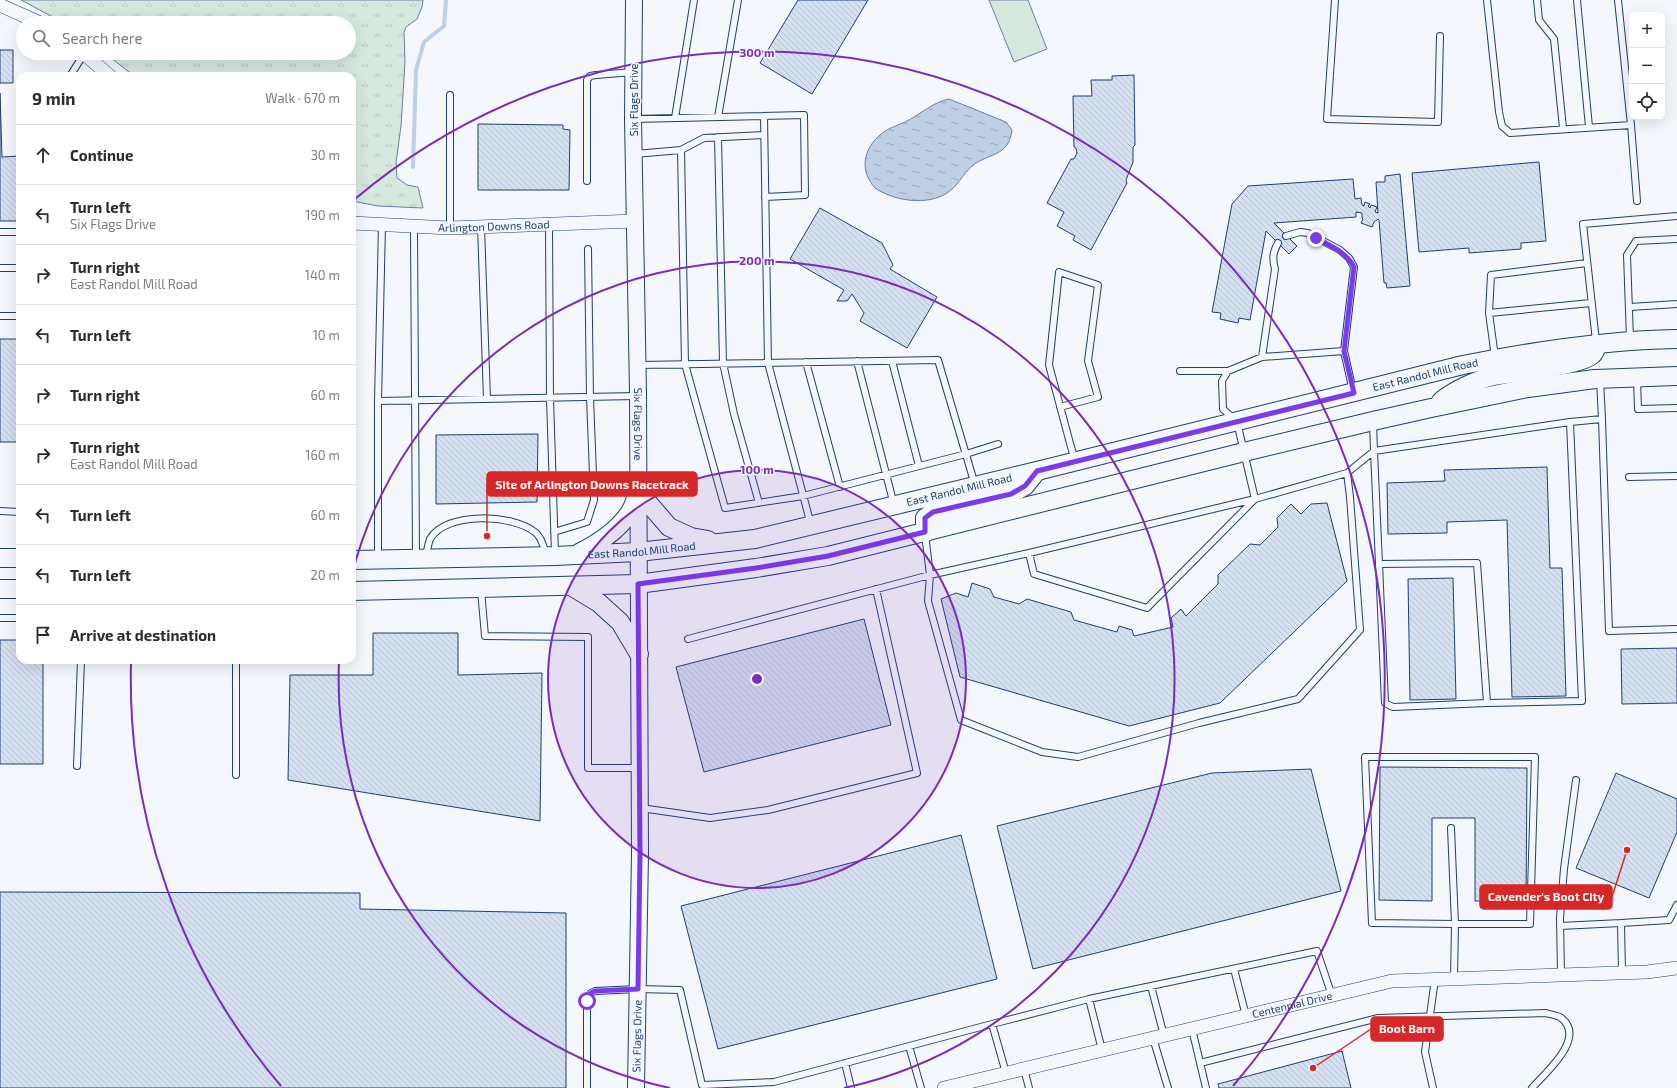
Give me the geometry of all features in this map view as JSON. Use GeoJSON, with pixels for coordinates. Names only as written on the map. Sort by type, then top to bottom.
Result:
{"type":"FeatureCollection","features":[{"type":"Feature","properties":{"kind":"main road","name":"East Randol Mill Road"},"geometry":{"type":"LineString","coordinates":[[356,560],[550,556],[638,552],[755,539],[1238,422],[1464,365],[1526,353],[1596,344],[1677,338]]}},
{"type":"Feature","properties":{"kind":"main road"},"geometry":{"type":"LineString","coordinates":[[1431,408],[1446,396],[1492,377],[1577,362],[1592,355],[1596,344]]}},
{"type":"Feature","properties":{"kind":"main road"},"geometry":{"type":"LineString","coordinates":[[356,591],[638,584],[756,568],[821,557],[1244,452],[1431,408],[1528,388],[1600,379],[1677,376]]}},
{"type":"Feature","properties":{"kind":"main road"},"geometry":{"type":"LineString","coordinates":[[925,532],[925,518],[933,512],[1011,494],[1025,486],[1037,471]]}},
{"type":"Feature","properties":{"kind":"main road"},"geometry":{"type":"LineString","coordinates":[[575,555],[594,545],[616,530],[630,511],[638,491],[669,527],[691,537],[719,543]]}},
{"type":"Feature","properties":{"kind":"main road"},"geometry":{"type":"LineString","coordinates":[[0,558],[16,558]]}},
{"type":"Feature","properties":{"kind":"main road"},"geometry":{"type":"LineString","coordinates":[[571,586],[599,603],[620,622],[639,654]]}},
{"type":"Feature","properties":{"kind":"main road"},"geometry":{"type":"LineString","coordinates":[[0,589],[16,589]]}},
{"type":"Feature","properties":{"kind":"street","name":"Six Flags Drive"},"geometry":{"type":"LineString","coordinates":[[634,0],[633,119],[638,365],[640,768],[636,1088]]}},
{"type":"Feature","properties":{"kind":"street"},"geometry":{"type":"LineString","coordinates":[[0,5],[24,16]]}},
{"type":"Feature","properties":{"kind":"street"},"geometry":{"type":"LineString","coordinates":[[91,60],[105,72]]}},
{"type":"Feature","properties":{"kind":"street","name":"Arlington Downs Road"},"geometry":{"type":"LineString","coordinates":[[356,223],[450,228],[635,221]]}},
{"type":"Feature","properties":{"kind":"street","name":"Centennial Drive"},"geometry":{"type":"LineString","coordinates":[[944,1088],[1392,981],[1647,972],[1677,968]]}},
{"type":"Feature","properties":{"kind":"street","name":"Centennial Drive"},"geometry":{"type":"LineString","coordinates":[[1647,972],[1677,978]]}},
{"type":"Feature","properties":{"kind":"lane"},"geometry":{"type":"LineString","coordinates":[[675,118],[694,0]]}},
{"type":"Feature","properties":{"kind":"lane"},"geometry":{"type":"LineString","coordinates":[[718,117],[738,0]]}},
{"type":"Feature","properties":{"kind":"lane"},"geometry":{"type":"LineString","coordinates":[[1335,0],[1327,119],[1438,122],[1440,36]]}},
{"type":"Feature","properties":{"kind":"lane"},"geometry":{"type":"LineString","coordinates":[[1487,0],[1499,112],[1502,126],[1510,133],[1631,124]]}},
{"type":"Feature","properties":{"kind":"lane"},"geometry":{"type":"LineString","coordinates":[[1537,0],[1539,20],[1554,39],[1563,128]]}},
{"type":"Feature","properties":{"kind":"lane"},"geometry":{"type":"LineString","coordinates":[[1577,0],[1589,127]]}},
{"type":"Feature","properties":{"kind":"lane"},"geometry":{"type":"LineString","coordinates":[[1618,0],[1631,124],[1637,201]]}},
{"type":"Feature","properties":{"kind":"lane"},"geometry":{"type":"LineString","coordinates":[[73,72],[80,60]]}},
{"type":"Feature","properties":{"kind":"lane"},"geometry":{"type":"LineString","coordinates":[[587,181],[587,80],[590,76],[633,72]]}},
{"type":"Feature","properties":{"kind":"lane"},"geometry":{"type":"LineString","coordinates":[[450,95],[450,228]]}},
{"type":"Feature","properties":{"kind":"lane"},"geometry":{"type":"LineString","coordinates":[[764,116],[768,363],[811,526]]}},
{"type":"Feature","properties":{"kind":"lane"},"geometry":{"type":"LineString","coordinates":[[633,119],[804,116],[805,195],[765,197]]}},
{"type":"Feature","properties":{"kind":"lane"},"geometry":{"type":"LineString","coordinates":[[634,154],[681,150],[704,138],[764,135]]}},
{"type":"Feature","properties":{"kind":"lane"},"geometry":{"type":"LineString","coordinates":[[718,138],[723,364],[734,414],[759,503]]}},
{"type":"Feature","properties":{"kind":"lane"},"geometry":{"type":"LineString","coordinates":[[681,150],[685,364],[725,508],[803,496],[966,454],[998,444]]}},
{"type":"Feature","properties":{"kind":"lane"},"geometry":{"type":"LineString","coordinates":[[1596,344],[1583,224],[1677,216]]}},
{"type":"Feature","properties":{"kind":"lane"},"geometry":{"type":"LineString","coordinates":[[378,560],[378,401],[382,224]]}},
{"type":"Feature","properties":{"kind":"lane"},"geometry":{"type":"LineString","coordinates":[[549,224],[550,398],[554,532],[550,556]]}},
{"type":"Feature","properties":{"kind":"lane"},"geometry":{"type":"LineString","coordinates":[[414,226],[415,400],[421,559]]}},
{"type":"Feature","properties":{"kind":"lane"},"geometry":{"type":"LineString","coordinates":[[481,227],[487,399]]}},
{"type":"Feature","properties":{"kind":"lane"},"geometry":{"type":"LineString","coordinates":[[0,232],[16,232]]}},
{"type":"Feature","properties":{"kind":"lane"},"geometry":{"type":"LineString","coordinates":[[1286,236],[1300,232],[1308,233],[1340,250],[1349,258],[1354,267],[1344,351],[1354,393]]}},
{"type":"Feature","properties":{"kind":"lane"},"geometry":{"type":"LineString","coordinates":[[1630,341],[1627,255],[1636,241],[1677,239]]}},
{"type":"Feature","properties":{"kind":"lane"},"geometry":{"type":"LineString","coordinates":[[1262,358],[1275,269],[1273,260],[1274,252],[1278,243]]}},
{"type":"Feature","properties":{"kind":"lane"},"geometry":{"type":"LineString","coordinates":[[554,532],[587,522],[594,500],[590,397],[588,249]]}},
{"type":"Feature","properties":{"kind":"lane"},"geometry":{"type":"LineString","coordinates":[[1495,359],[1489,314],[1491,276],[1587,264]]}},
{"type":"Feature","properties":{"kind":"lane"},"geometry":{"type":"LineString","coordinates":[[0,268],[16,268]]}},
{"type":"Feature","properties":{"kind":"lane"},"geometry":{"type":"LineString","coordinates":[[1060,407],[1098,397],[1088,361],[1098,285],[1059,272],[1049,365],[1060,407],[1075,462]]}},
{"type":"Feature","properties":{"kind":"lane"},"geometry":{"type":"LineString","coordinates":[[1489,314],[1592,303]]}},
{"type":"Feature","properties":{"kind":"lane"},"geometry":{"type":"LineString","coordinates":[[1630,307],[1677,304]]}},
{"type":"Feature","properties":{"kind":"lane"},"geometry":{"type":"LineString","coordinates":[[0,316],[16,316]]}},
{"type":"Feature","properties":{"kind":"lane"},"geometry":{"type":"LineString","coordinates":[[1180,371],[1228,371],[1262,358],[1344,351]]}},
{"type":"Feature","properties":{"kind":"lane"},"geometry":{"type":"LineString","coordinates":[[638,365],[938,360],[975,486]]}},
{"type":"Feature","properties":{"kind":"lane"},"geometry":{"type":"LineString","coordinates":[[857,361],[894,506]]}},
{"type":"Feature","properties":{"kind":"lane"},"geometry":{"type":"LineString","coordinates":[[892,361],[919,466]]}},
{"type":"Feature","properties":{"kind":"lane"},"geometry":{"type":"LineString","coordinates":[[806,362],[840,487]]}},
{"type":"Feature","properties":{"kind":"lane"},"geometry":{"type":"LineString","coordinates":[[1228,371],[1222,381],[1223,409],[1238,422],[1255,499]]}},
{"type":"Feature","properties":{"kind":"lane"},"geometry":{"type":"LineString","coordinates":[[1637,377],[1638,409],[1677,408]]}},
{"type":"Feature","properties":{"kind":"lane"},"geometry":{"type":"LineString","coordinates":[[1600,379],[1610,631],[1677,629]]}},
{"type":"Feature","properties":{"kind":"lane"},"geometry":{"type":"LineString","coordinates":[[378,401],[638,396]]}},
{"type":"Feature","properties":{"kind":"lane"},"geometry":{"type":"LineString","coordinates":[[688,639],[930,575],[1255,499],[1347,473],[1374,452],[1570,422],[1602,419]]}},
{"type":"Feature","properties":{"kind":"lane"},"geometry":{"type":"LineString","coordinates":[[1373,421],[1385,703],[1393,707],[1582,701],[1570,422]]}},
{"type":"Feature","properties":{"kind":"lane"},"geometry":{"type":"LineString","coordinates":[[925,532],[930,575],[928,601],[961,720],[1042,752],[1078,757],[1199,723],[1298,699],[1360,630],[1347,473]]}},
{"type":"Feature","properties":{"kind":"lane"},"geometry":{"type":"LineString","coordinates":[[1629,477],[1677,476]]}},
{"type":"Feature","properties":{"kind":"lane"},"geometry":{"type":"LineString","coordinates":[[1029,553],[1034,574],[1147,608],[1255,499]]}},
{"type":"Feature","properties":{"kind":"lane"},"geometry":{"type":"LineString","coordinates":[[0,511],[16,512]]}},
{"type":"Feature","properties":{"kind":"lane"},"geometry":{"type":"LineString","coordinates":[[421,559],[430,539],[439,529],[467,519],[496,519],[517,522],[537,533],[550,556]]}},
{"type":"Feature","properties":{"kind":"lane"},"geometry":{"type":"LineString","coordinates":[[1379,564],[1477,563],[1487,703]]}},
{"type":"Feature","properties":{"kind":"lane"},"geometry":{"type":"LineString","coordinates":[[480,588],[485,636],[588,637],[588,768],[640,768]]}},
{"type":"Feature","properties":{"kind":"lane"},"geometry":{"type":"LineString","coordinates":[[640,807],[710,818],[768,810],[917,773],[876,589]]}},
{"type":"Feature","properties":{"kind":"lane"},"geometry":{"type":"LineString","coordinates":[[0,618],[16,618]]}},
{"type":"Feature","properties":{"kind":"lane"},"geometry":{"type":"LineString","coordinates":[[77,766],[81,664]]}},
{"type":"Feature","properties":{"kind":"lane"},"geometry":{"type":"LineString","coordinates":[[236,664],[236,775]]}},
{"type":"Feature","properties":{"kind":"lane"},"geometry":{"type":"LineString","coordinates":[[1365,757],[1535,757],[1530,924],[1455,924],[1372,923],[1365,757]]}},
{"type":"Feature","properties":{"kind":"lane"},"geometry":{"type":"LineString","coordinates":[[1561,975],[1560,926],[1564,868],[1576,780]]}},
{"type":"Feature","properties":{"kind":"lane"},"geometry":{"type":"LineString","coordinates":[[1451,828],[1455,924],[1454,978]]}},
{"type":"Feature","properties":{"kind":"lane"},"geometry":{"type":"LineString","coordinates":[[1560,926],[1669,920],[1677,905]]}},
{"type":"Feature","properties":{"kind":"lane"},"geometry":{"type":"LineString","coordinates":[[1621,923],[1622,972]]}},
{"type":"Feature","properties":{"kind":"lane"},"geometry":{"type":"LineString","coordinates":[[587,1088],[587,1001],[588,997],[595,991],[638,989],[680,990],[702,1085],[775,1085],[846,1063],[1088,999],[1317,951],[1332,996]]}},
{"type":"Feature","properties":{"kind":"lane"},"geometry":{"type":"LineString","coordinates":[[1234,969],[1246,1016]]}},
{"type":"Feature","properties":{"kind":"lane"},"geometry":{"type":"LineString","coordinates":[[1433,1088],[1425,1052],[1435,979]]}},
{"type":"Feature","properties":{"kind":"lane"},"geometry":{"type":"LineString","coordinates":[[1151,986],[1158,1037],[1168,1088]]}},
{"type":"Feature","properties":{"kind":"lane"},"geometry":{"type":"LineString","coordinates":[[1088,999],[1102,1050]]}},
{"type":"Feature","properties":{"kind":"lane"},"geometry":{"type":"LineString","coordinates":[[1200,1063],[1378,1018],[1430,1015],[1545,1013],[1559,1016],[1567,1025],[1570,1034],[1567,1047],[1532,1088]]}},
{"type":"Feature","properties":{"kind":"lane"},"geometry":{"type":"LineString","coordinates":[[992,1024],[1006,1074]]}},
{"type":"Feature","properties":{"kind":"lane"},"geometry":{"type":"LineString","coordinates":[[1192,1029],[1206,1088]]}},
{"type":"Feature","properties":{"kind":"lane"},"geometry":{"type":"LineString","coordinates":[[908,1046],[921,1088]]}},
{"type":"Feature","properties":{"kind":"lane"},"geometry":{"type":"LineString","coordinates":[[846,1063],[851,1088]]}},
{"type":"Feature","properties":{"kind":"lane"},"geometry":{"type":"LineString","coordinates":[[1024,1069],[1029,1088]]}},
{"type":"Feature","properties":{"kind":"green space"},"geometry":{"type":"Polygon","coordinates":[[[21,0],[423,0],[417,19],[406,27],[404,32],[405,62],[401,126],[396,163],[397,178],[407,185],[418,187],[423,208],[378,206],[356,202],[356,72],[129,72],[114,60],[356,60],[356,16],[51,16],[21,0]]]}},
{"type":"Feature","properties":{"kind":"green space"},"geometry":{"type":"Polygon","coordinates":[[[989,0],[1028,0],[1047,49],[1014,62],[989,0]]]}},
{"type":"Feature","properties":{"kind":"water"},"geometry":{"type":"Polygon","coordinates":[[[949,99],[1006,122],[1012,130],[1007,145],[997,153],[972,166],[947,193],[930,200],[920,201],[901,199],[875,188],[867,175],[865,163],[868,151],[875,140],[886,130],[909,120],[933,105],[949,99]]]}},
{"type":"Feature","properties":{"kind":"building"},"geometry":{"type":"Polygon","coordinates":[[[798,0],[868,0],[812,94],[760,63],[798,0]]]}},
{"type":"Feature","properties":{"kind":"building"},"geometry":{"type":"Polygon","coordinates":[[[0,50],[13,50],[13,83],[0,83],[0,50]]]}},
{"type":"Feature","properties":{"kind":"building"},"geometry":{"type":"Polygon","coordinates":[[[1134,75],[1135,145],[1133,147],[1133,162],[1126,180],[1127,183],[1091,250],[1073,240],[1075,236],[1057,226],[1064,212],[1047,203],[1071,159],[1074,159],[1077,153],[1076,148],[1074,147],[1073,96],[1092,96],[1091,80],[1112,80],[1112,76],[1134,75]]]}},
{"type":"Feature","properties":{"kind":"building"},"geometry":{"type":"Polygon","coordinates":[[[0,93],[2,157],[16,156],[16,221],[0,221],[0,93]]]}},
{"type":"Feature","properties":{"kind":"building"},"geometry":{"type":"Polygon","coordinates":[[[478,124],[563,125],[563,129],[570,130],[569,190],[478,190],[478,124]]]}},
{"type":"Feature","properties":{"kind":"building"},"geometry":{"type":"Polygon","coordinates":[[[1539,162],[1546,241],[1521,243],[1521,249],[1469,253],[1469,248],[1419,252],[1412,173],[1539,162]]]}},
{"type":"Feature","properties":{"kind":"building"},"geometry":{"type":"Polygon","coordinates":[[[1400,174],[1410,286],[1387,288],[1386,283],[1384,283],[1379,220],[1378,219],[1374,222],[1372,227],[1361,223],[1363,219],[1362,213],[1356,212],[1356,217],[1274,223],[1297,246],[1289,254],[1266,231],[1250,320],[1239,318],[1238,323],[1220,319],[1221,313],[1212,312],[1232,204],[1248,186],[1353,179],[1355,199],[1361,198],[1362,205],[1364,206],[1365,202],[1370,204],[1368,206],[1370,208],[1371,205],[1377,207],[1375,212],[1378,213],[1376,182],[1385,182],[1385,176],[1400,174]]]}},
{"type":"Feature","properties":{"kind":"building"},"geometry":{"type":"Polygon","coordinates":[[[820,208],[882,243],[893,265],[890,269],[937,297],[907,348],[860,321],[864,313],[852,294],[847,301],[837,301],[844,290],[790,259],[820,208]]]}},
{"type":"Feature","properties":{"kind":"building"},"geometry":{"type":"Polygon","coordinates":[[[0,339],[16,339],[16,442],[0,442],[0,339]]]}},
{"type":"Feature","properties":{"kind":"building"},"geometry":{"type":"Polygon","coordinates":[[[538,434],[537,502],[436,504],[436,435],[538,434]]]}},
{"type":"Feature","properties":{"kind":"building"},"geometry":{"type":"Polygon","coordinates":[[[1547,467],[1550,568],[1562,568],[1566,696],[1512,697],[1507,520],[1447,522],[1447,533],[1388,534],[1387,483],[1445,481],[1444,470],[1547,467]]]}},
{"type":"Feature","properties":{"kind":"building"},"geometry":{"type":"Polygon","coordinates":[[[1327,503],[1347,581],[1220,703],[1129,726],[960,677],[941,599],[956,593],[968,597],[972,583],[990,589],[994,597],[1019,604],[1027,599],[1071,612],[1074,620],[1117,632],[1119,626],[1132,630],[1134,636],[1173,627],[1171,618],[1181,609],[1186,616],[1218,584],[1218,575],[1250,544],[1260,545],[1278,527],[1277,518],[1291,504],[1301,514],[1311,504],[1327,503]]]}},
{"type":"Feature","properties":{"kind":"building"},"geometry":{"type":"Polygon","coordinates":[[[1453,578],[1456,699],[1410,700],[1408,579],[1453,578]]]}},
{"type":"Feature","properties":{"kind":"building"},"geometry":{"type":"Polygon","coordinates":[[[864,619],[891,725],[704,772],[676,667],[864,619]]]}},
{"type":"Feature","properties":{"kind":"building"},"geometry":{"type":"Polygon","coordinates":[[[373,633],[458,633],[458,675],[542,673],[540,821],[288,780],[290,675],[373,675],[373,633]]]}},
{"type":"Feature","properties":{"kind":"building"},"geometry":{"type":"Polygon","coordinates":[[[0,640],[16,640],[16,664],[43,664],[43,764],[0,764],[0,640]]]}},
{"type":"Feature","properties":{"kind":"building"},"geometry":{"type":"Polygon","coordinates":[[[1677,648],[1677,703],[1622,704],[1621,649],[1677,648]]]}},
{"type":"Feature","properties":{"kind":"building"},"geometry":{"type":"Polygon","coordinates":[[[1380,767],[1527,768],[1526,901],[1475,901],[1475,818],[1432,818],[1432,901],[1379,900],[1380,767]]]}},
{"type":"Feature","properties":{"kind":"building"},"geometry":{"type":"Polygon","coordinates":[[[1311,769],[1341,891],[1033,969],[997,826],[1212,773],[1311,769]]]}},
{"type":"Feature","properties":{"kind":"building"},"geometry":{"type":"Polygon","coordinates":[[[1616,773],[1677,799],[1677,832],[1649,898],[1576,868],[1616,773]]]}},
{"type":"Feature","properties":{"kind":"building"},"geometry":{"type":"Polygon","coordinates":[[[961,835],[997,979],[718,1049],[681,906],[961,835]]]}},
{"type":"Feature","properties":{"kind":"building"},"geometry":{"type":"Polygon","coordinates":[[[0,892],[360,893],[360,909],[566,913],[566,1088],[0,1088],[0,892]]]}},
{"type":"Feature","properties":{"kind":"building"},"geometry":{"type":"Polygon","coordinates":[[[1342,1051],[1351,1088],[1219,1088],[1218,1084],[1342,1051]]]}},
{"type":"Feature","properties":{"kind":"waterway"},"geometry":{"type":"LineString","coordinates":[[413,167],[416,70],[424,42],[444,26],[446,0]]}},
{"type":"Feature","properties":{"kind":"place","name":"Site of Arlington Downs Racetrack"},"geometry":{"type":"Point","coordinates":[487,536]}},
{"type":"Feature","properties":{"kind":"place","name":"Cavender's Boot City"},"geometry":{"type":"Point","coordinates":[1627,850]}},
{"type":"Feature","properties":{"kind":"place","name":"Boot Barn"},"geometry":{"type":"Point","coordinates":[1313,1068]}},
{"type":"Feature","properties":{"kind":"route"},"geometry":{"type":"LineString","coordinates":[[587,1001],[591,993],[595,991],[609,992],[638,989],[640,854],[638,584],[756,568],[828,556],[925,532],[925,518],[933,512],[1011,494],[1025,486],[1037,471],[1354,393],[1344,351],[1354,267],[1349,258],[1340,250],[1316,238]]}}]}
